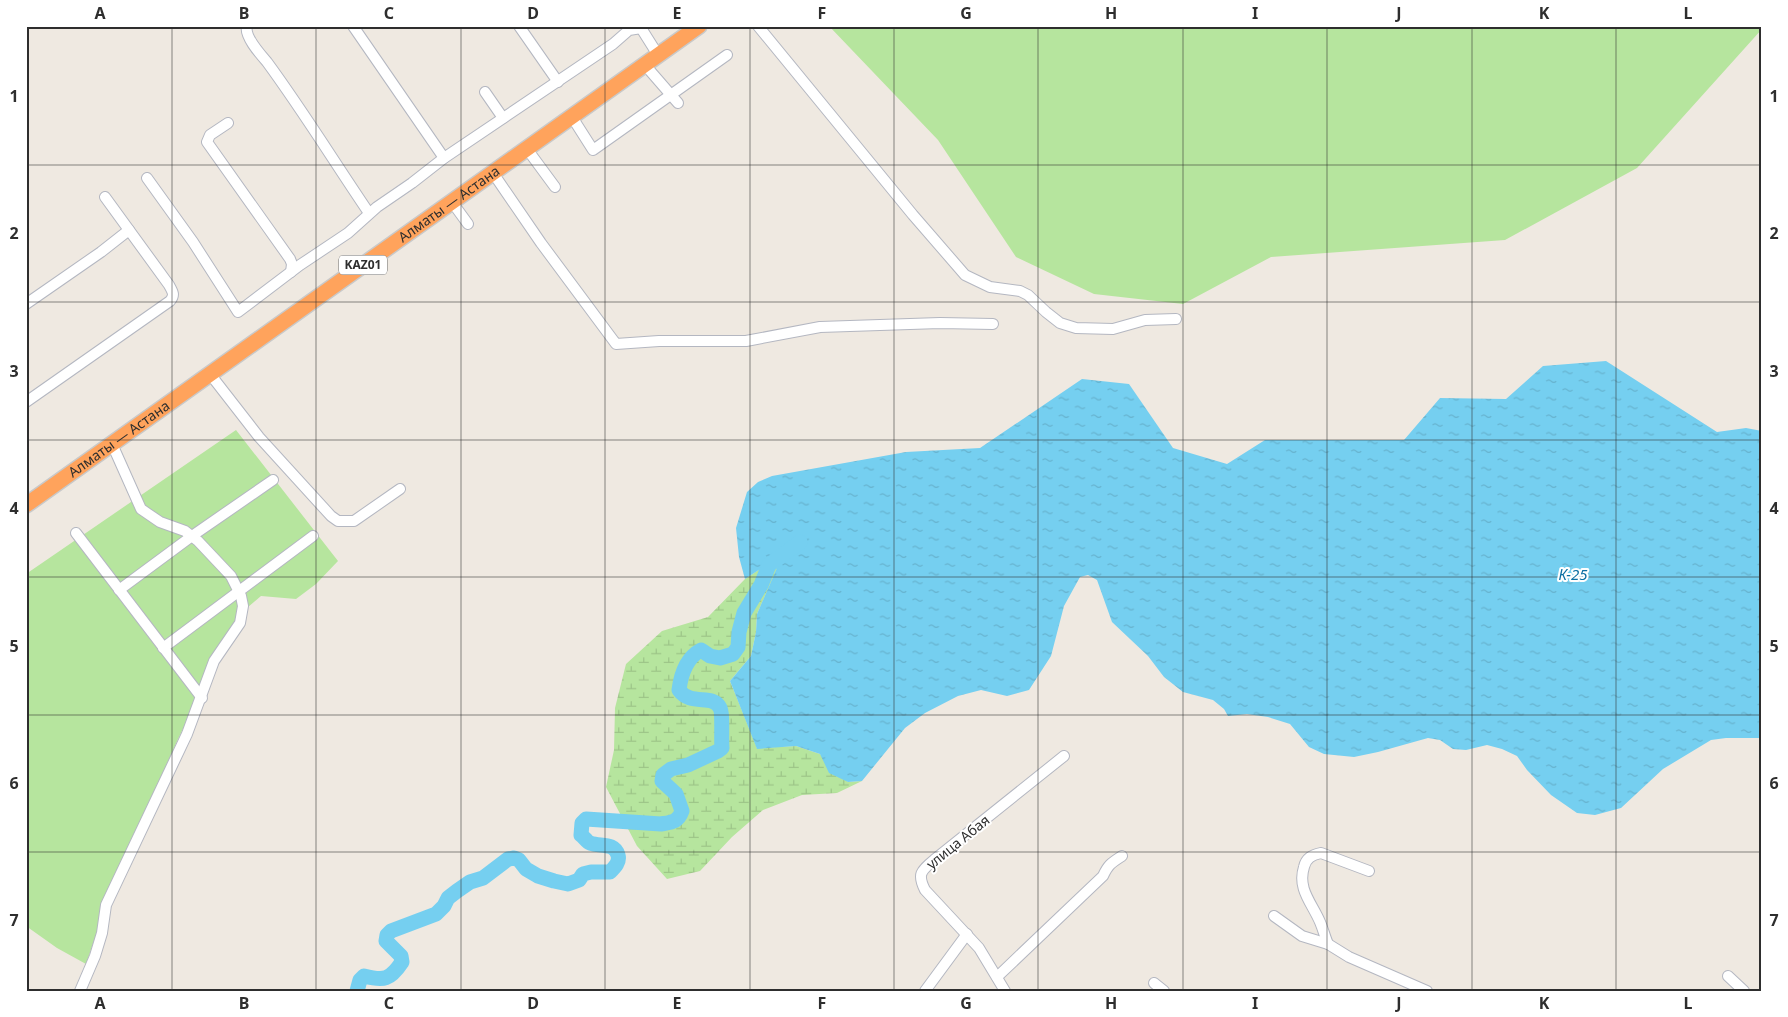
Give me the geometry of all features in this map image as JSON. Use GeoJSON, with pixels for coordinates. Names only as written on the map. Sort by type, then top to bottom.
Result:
{"type":"FeatureCollection","features":[{"type":"Feature","properties":{"kind":"highway","name":"Алматы — Астана"},"geometry":{"type":"LineString","coordinates":[[26,505],[699,26]]}},
{"type":"Feature","properties":{"kind":"street"},"geometry":{"type":"LineString","coordinates":[[247,26],[246,32],[254,46],[281,82],[369,213]]}},
{"type":"Feature","properties":{"kind":"street"},"geometry":{"type":"LineString","coordinates":[[353,26],[444,158]]}},
{"type":"Feature","properties":{"kind":"street"},"geometry":{"type":"LineString","coordinates":[[520,26],[558,82]]}},
{"type":"Feature","properties":{"kind":"street"},"geometry":{"type":"LineString","coordinates":[[758,26],[913,215],[966,274],[990,288],[1020,291],[1028,295],[1060,323],[1076,328],[1113,329],[1145,320],[1176,319]]}},
{"type":"Feature","properties":{"kind":"street"},"geometry":{"type":"LineString","coordinates":[[148,178],[198,249],[238,312],[348,232],[369,213],[444,158],[613,44],[628,28],[642,27],[658,55]]}},
{"type":"Feature","properties":{"kind":"street"},"geometry":{"type":"LineString","coordinates":[[572,118],[593,150],[674,99],[727,55]]}},
{"type":"Feature","properties":{"kind":"street"},"geometry":{"type":"LineString","coordinates":[[645,65],[674,99]]}},
{"type":"Feature","properties":{"kind":"street"},"geometry":{"type":"LineString","coordinates":[[485,92],[504,118]]}},
{"type":"Feature","properties":{"kind":"street"},"geometry":{"type":"LineString","coordinates":[[228,123],[210,135],[207,142],[290,259],[292,264],[291,272]]}},
{"type":"Feature","properties":{"kind":"street"},"geometry":{"type":"LineString","coordinates":[[527,149],[555,187]]}},
{"type":"Feature","properties":{"kind":"street"},"geometry":{"type":"LineString","coordinates":[[493,173],[541,243],[616,344],[658,341],[746,341],[820,327],[940,323],[993,324]]}},
{"type":"Feature","properties":{"kind":"street"},"geometry":{"type":"LineString","coordinates":[[26,402],[173,298],[173,292],[169,285],[105,197]]}},
{"type":"Feature","properties":{"kind":"street"},"geometry":{"type":"LineString","coordinates":[[452,202],[468,224]]}},
{"type":"Feature","properties":{"kind":"street"},"geometry":{"type":"LineString","coordinates":[[26,304],[101,252],[129,230]]}},
{"type":"Feature","properties":{"kind":"street"},"geometry":{"type":"LineString","coordinates":[[210,374],[259,438],[330,516],[338,522],[354,521],[400,490]]}},
{"type":"Feature","properties":{"kind":"street"},"geometry":{"type":"LineString","coordinates":[[80,991],[95,956],[102,933],[106,905],[187,734],[202,698],[214,661],[236,630],[243,616],[243,606],[239,590],[222,565],[185,531],[160,522],[141,509],[112,444]]}},
{"type":"Feature","properties":{"kind":"street"},"geometry":{"type":"LineString","coordinates":[[119,590],[192,536],[273,480]]}},
{"type":"Feature","properties":{"kind":"street"},"geometry":{"type":"LineString","coordinates":[[76,533],[202,698]]}},
{"type":"Feature","properties":{"kind":"street"},"geometry":{"type":"LineString","coordinates":[[163,648],[313,536]]}},
{"type":"Feature","properties":{"kind":"street","name":"улица Абая"},"geometry":{"type":"LineString","coordinates":[[1005,991],[979,948],[925,890],[921,882],[922,871],[1064,756]]}},
{"type":"Feature","properties":{"kind":"street"},"geometry":{"type":"LineString","coordinates":[[1328,944],[1320,922],[1302,888],[1301,875],[1305,864],[1309,858],[1321,853],[1369,871]]}},
{"type":"Feature","properties":{"kind":"street"},"geometry":{"type":"LineString","coordinates":[[997,978],[1103,876],[1111,864],[1122,856]]}},
{"type":"Feature","properties":{"kind":"street"},"geometry":{"type":"LineString","coordinates":[[1274,916],[1302,936],[1328,944],[1349,957],[1427,991]]}},
{"type":"Feature","properties":{"kind":"street"},"geometry":{"type":"LineString","coordinates":[[925,991],[966,934]]}},
{"type":"Feature","properties":{"kind":"street"},"geometry":{"type":"LineString","coordinates":[[1728,976],[1744,991]]}},
{"type":"Feature","properties":{"kind":"street"},"geometry":{"type":"LineString","coordinates":[[1154,982],[1164,991]]}},
{"type":"Feature","properties":{"kind":"green space"},"geometry":{"type":"Polygon","coordinates":[[[829,26],[1762,26],[1762,29],[1637,168],[1505,240],[1271,257],[1183,304],[1094,294],[1016,257],[938,140],[829,26]]]}},
{"type":"Feature","properties":{"kind":"green space"},"geometry":{"type":"Polygon","coordinates":[[[236,430],[338,561],[316,584],[296,599],[261,596],[241,613],[178,739],[113,886],[86,964],[57,948],[26,926],[26,574],[236,430]]]}},
{"type":"Feature","properties":{"kind":"green space"},"geometry":{"type":"Polygon","coordinates":[[[784,553],[757,614],[756,632],[751,656],[730,681],[757,748],[796,746],[820,754],[848,782],[862,781],[837,793],[802,795],[763,810],[732,837],[700,871],[667,879],[637,846],[606,787],[614,750],[615,708],[626,664],[662,631],[708,617],[745,579],[784,553]]]}},
{"type":"Feature","properties":{"kind":"water","name":"К-25"},"geometry":{"type":"Polygon","coordinates":[[[1606,361],[1717,432],[1746,428],[1762,431],[1762,738],[1711,740],[1663,769],[1621,808],[1595,815],[1577,813],[1551,795],[1527,770],[1517,756],[1487,745],[1466,750],[1453,749],[1440,740],[1428,738],[1354,757],[1324,754],[1309,747],[1290,724],[1268,717],[1247,714],[1228,716],[1224,709],[1213,700],[1183,692],[1164,677],[1148,656],[1112,622],[1097,580],[1088,575],[1080,577],[1064,606],[1051,656],[1029,690],[1007,696],[981,690],[958,696],[925,713],[905,728],[862,781],[848,782],[829,773],[820,754],[796,746],[757,749],[730,681],[751,656],[756,632],[757,614],[783,554],[745,579],[739,557],[736,528],[747,492],[758,482],[772,476],[906,452],[980,448],[1082,379],[1129,384],[1173,448],[1227,464],[1265,440],[1404,440],[1440,398],[1506,399],[1543,366],[1606,361]]]}},
{"type":"Feature","properties":{"kind":"waterway"},"geometry":{"type":"LineString","coordinates":[[357,991],[360,980],[364,976],[386,978],[402,962],[401,956],[386,941],[387,935],[391,931],[436,914],[444,906],[448,898],[457,891],[470,882],[483,878],[508,859],[514,858],[519,860],[526,869],[538,876],[568,884],[579,880],[583,874],[610,872],[618,862],[618,855],[613,848],[590,843],[581,835],[582,823],[586,819],[661,824],[671,822],[679,817],[682,811],[676,794],[662,781],[663,775],[671,769],[688,765],[722,748],[720,708],[712,701],[689,698],[679,690],[685,667],[692,657],[701,650],[710,656],[720,658],[733,654],[738,647],[739,632],[744,613],[761,585],[769,565],[800,542]]}}]}
